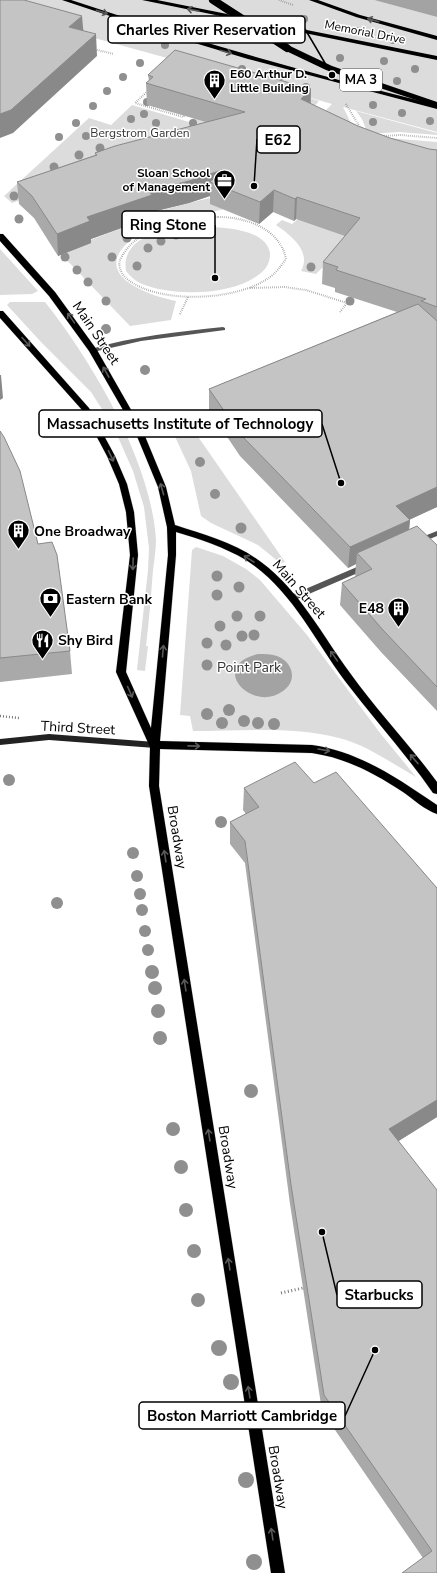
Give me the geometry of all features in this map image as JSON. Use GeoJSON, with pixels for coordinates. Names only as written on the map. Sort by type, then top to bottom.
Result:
{"type":"FeatureCollection","features":[{"type":"Feature","properties":{"kind":"highway","name":"Memorial Drive"},"geometry":{"type":"LineString","coordinates":[[146,0],[437,58]]}},
{"type":"Feature","properties":{"kind":"highway","name":"MA 3"},"geometry":{"type":"LineString","coordinates":[[214,0],[287,48],[328,68],[437,106]]}},
{"type":"Feature","properties":{"kind":"main road"},"geometry":{"type":"LineString","coordinates":[[65,0],[232,54],[345,84],[437,106]]}},
{"type":"Feature","properties":{"kind":"main road","name":"Memorial Drive"},"geometry":{"type":"LineString","coordinates":[[312,0],[358,16],[437,38]]}},
{"type":"Feature","properties":{"kind":"main road","name":"Main Street"},"geometry":{"type":"LineString","coordinates":[[0,236],[52,294],[93,350],[138,429],[154,465],[162,487],[171,527],[218,542],[250,558],[266,571],[292,598],[362,695],[437,790]]}},
{"type":"Feature","properties":{"kind":"main road","name":"Broadway"},"geometry":{"type":"LineString","coordinates":[[0,313],[86,410],[117,468],[126,495],[132,525],[133,573],[121,672],[155,745]]}},
{"type":"Feature","properties":{"kind":"main road","name":"Broadway"},"geometry":{"type":"LineString","coordinates":[[171,527],[171,568],[153,772],[156,801],[278,1573]]}},
{"type":"Feature","properties":{"kind":"main road","name":"Third Street"},"geometry":{"type":"LineString","coordinates":[[0,742],[49,737],[155,745]]}},
{"type":"Feature","properties":{"kind":"main road"},"geometry":{"type":"LineString","coordinates":[[155,745],[312,749],[328,751],[369,767],[437,810]]}},
{"type":"Feature","properties":{"kind":"street"},"geometry":{"type":"LineString","coordinates":[[93,350],[108,345],[167,335],[223,329]]}},
{"type":"Feature","properties":{"kind":"street"},"geometry":{"type":"LineString","coordinates":[[415,543],[437,533]]}},
{"type":"Feature","properties":{"kind":"street"},"geometry":{"type":"LineString","coordinates":[[292,598],[372,563]]}},
{"type":"Feature","properties":{"kind":"path"},"geometry":{"type":"LineString","coordinates":[[89,48],[114,54]]}},
{"type":"Feature","properties":{"kind":"path"},"geometry":{"type":"LineString","coordinates":[[152,87],[135,103],[183,117],[191,110]]}},
{"type":"Feature","properties":{"kind":"path"},"geometry":{"type":"LineString","coordinates":[[352,105],[346,104],[362,131]]}},
{"type":"Feature","properties":{"kind":"path"},"geometry":{"type":"LineString","coordinates":[[377,137],[400,135],[437,138]]}},
{"type":"Feature","properties":{"kind":"path"},"geometry":{"type":"LineString","coordinates":[[250,288],[278,270],[286,258],[281,243],[273,234],[247,221],[230,217],[216,217],[181,222],[160,228],[142,236],[127,246],[120,257],[120,268],[127,279],[138,286],[170,296],[188,297],[220,295],[250,288],[290,288],[318,293],[347,303],[340,312]]}},
{"type":"Feature","properties":{"kind":"path"},"geometry":{"type":"LineString","coordinates":[[179,316],[188,297]]}},
{"type":"Feature","properties":{"kind":"path"},"geometry":{"type":"LineString","coordinates":[[281,1293],[303,1288]]}},
{"type":"Feature","properties":{"kind":"green space"},"geometry":{"type":"Polygon","coordinates":[[[0,0],[374,0],[437,17],[437,132],[343,107],[352,125],[319,117],[332,104],[276,88],[319,101],[312,109],[261,84],[0,12],[0,0]]]}},
{"type":"Feature","properties":{"kind":"green space","name":"Bergstrom Garden"},"geometry":{"type":"Polygon","coordinates":[[[132,105],[189,122],[198,114],[262,133],[111,167],[12,203],[4,196],[89,118],[111,125],[132,105]]]}},
{"type":"Feature","properties":{"kind":"green space"},"geometry":{"type":"Polygon","coordinates":[[[356,111],[437,133],[437,135],[399,132],[368,134],[362,119],[356,111]]]}},
{"type":"Feature","properties":{"kind":"green space"},"geometry":{"type":"Polygon","coordinates":[[[388,138],[437,142],[437,170],[388,138]]]}},
{"type":"Feature","properties":{"kind":"green space"},"geometry":{"type":"Polygon","coordinates":[[[209,198],[213,204],[224,209],[178,220],[145,231],[136,236],[122,249],[117,260],[118,271],[125,279],[136,287],[163,298],[176,301],[171,320],[130,326],[59,252],[138,222],[137,219],[152,215],[151,213],[209,198]]]}},
{"type":"Feature","properties":{"kind":"green space"},"geometry":{"type":"Polygon","coordinates":[[[298,219],[355,235],[316,274],[301,271],[304,264],[302,251],[288,234],[276,225],[282,220],[292,224],[298,219]]]}},
{"type":"Feature","properties":{"kind":"green space"},"geometry":{"type":"Polygon","coordinates":[[[214,227],[238,230],[259,238],[266,244],[270,253],[267,266],[253,279],[239,285],[206,292],[171,291],[155,288],[139,283],[126,271],[126,259],[131,249],[138,242],[148,236],[160,232],[172,229],[214,227]]]}},
{"type":"Feature","properties":{"kind":"green space"},"geometry":{"type":"Polygon","coordinates":[[[0,249],[38,291],[32,294],[0,295],[0,249]]]}},
{"type":"Feature","properties":{"kind":"green space"},"geometry":{"type":"Polygon","coordinates":[[[10,302],[45,302],[63,326],[100,383],[117,414],[143,478],[152,510],[156,540],[145,671],[137,670],[149,548],[144,507],[133,471],[114,428],[91,392],[41,342],[7,305],[10,302]]]}},
{"type":"Feature","properties":{"kind":"green space"},"geometry":{"type":"Polygon","coordinates":[[[181,413],[285,562],[280,563],[258,545],[211,523],[201,516],[191,471],[171,428],[174,416],[181,413]]]}},
{"type":"Feature","properties":{"kind":"green space","name":"Point Park"},"geometry":{"type":"Polygon","coordinates":[[[196,547],[223,556],[246,569],[260,580],[307,635],[380,733],[416,777],[359,745],[321,734],[267,730],[193,731],[190,716],[180,715],[192,550],[196,547]]]}},
{"type":"Feature","properties":{"kind":"shaded area"},"geometry":{"type":"Polygon","coordinates":[[[374,0],[437,0],[437,17],[374,0]]]}},
{"type":"Feature","properties":{"kind":"shaded area"},"geometry":{"type":"Polygon","coordinates":[[[258,654],[270,654],[277,656],[287,663],[292,672],[291,682],[288,687],[271,697],[259,697],[248,693],[240,686],[235,677],[236,668],[243,660],[258,654]]]}},
{"type":"Feature","properties":{"kind":"building"},"geometry":{"type":"Polygon","coordinates":[[[0,0],[24,0],[82,16],[69,27],[96,34],[11,110],[0,114],[0,0]]]}},
{"type":"Feature","properties":{"kind":"building"},"geometry":{"type":"Polygon","coordinates":[[[175,50],[311,89],[301,99],[358,126],[390,138],[437,150],[437,307],[421,301],[426,299],[336,270],[338,267],[323,262],[360,218],[297,197],[295,199],[274,190],[260,202],[210,182],[222,170],[189,181],[149,191],[152,195],[87,217],[90,221],[57,234],[32,196],[17,182],[97,155],[95,153],[115,146],[245,112],[146,83],[153,77],[148,75],[175,50]]]}},
{"type":"Feature","properties":{"kind":"building"},"geometry":{"type":"Polygon","coordinates":[[[418,304],[437,321],[437,487],[396,506],[410,520],[350,547],[241,435],[209,389],[418,304]]]}},
{"type":"Feature","properties":{"kind":"building","name":"One Broadway"},"geometry":{"type":"Polygon","coordinates":[[[0,431],[20,471],[38,544],[52,542],[57,555],[70,651],[0,658],[0,431]]]}},
{"type":"Feature","properties":{"kind":"building","name":"E48"},"geometry":{"type":"Polygon","coordinates":[[[417,526],[437,545],[437,687],[383,630],[342,583],[372,569],[357,553],[417,526]]]}},
{"type":"Feature","properties":{"kind":"building"},"geometry":{"type":"Polygon","coordinates":[[[295,762],[314,783],[336,772],[437,888],[437,1100],[389,1129],[437,1190],[437,1573],[402,1573],[432,1551],[324,1395],[291,1185],[245,841],[230,822],[259,807],[244,788],[295,762]]]}},
{"type":"Feature","properties":{"kind":"place","name":"Charles River Reservation"},"geometry":{"type":"Point","coordinates":[332,75]}},
{"type":"Feature","properties":{"kind":"place","name":"E60 Arthur D. Little Building"},"geometry":{"type":"Point","coordinates":[215,100]}},
{"type":"Feature","properties":{"kind":"place","name":"E62"},"geometry":{"type":"Point","coordinates":[254,186]}},
{"type":"Feature","properties":{"kind":"place","name":"Sloan School of Management"},"geometry":{"type":"Point","coordinates":[225,200]}},
{"type":"Feature","properties":{"kind":"place","name":"Ring Stone"},"geometry":{"type":"Point","coordinates":[215,278]}},
{"type":"Feature","properties":{"kind":"place","name":"Massachusetts Institute of Technology"},"geometry":{"type":"Point","coordinates":[341,483]}},
{"type":"Feature","properties":{"kind":"place","name":"One Broadway"},"geometry":{"type":"Point","coordinates":[19,550]}},
{"type":"Feature","properties":{"kind":"place","name":"Eastern Bank"},"geometry":{"type":"Point","coordinates":[50,618]}},
{"type":"Feature","properties":{"kind":"place","name":"E48"},"geometry":{"type":"Point","coordinates":[399,628]}},
{"type":"Feature","properties":{"kind":"place","name":"Shy Bird"},"geometry":{"type":"Point","coordinates":[43,660]}},
{"type":"Feature","properties":{"kind":"place","name":"Starbucks"},"geometry":{"type":"Point","coordinates":[322,1232]}},
{"type":"Feature","properties":{"kind":"place","name":"Boston Marriott Cambridge"},"geometry":{"type":"Point","coordinates":[375,1350]}}]}
